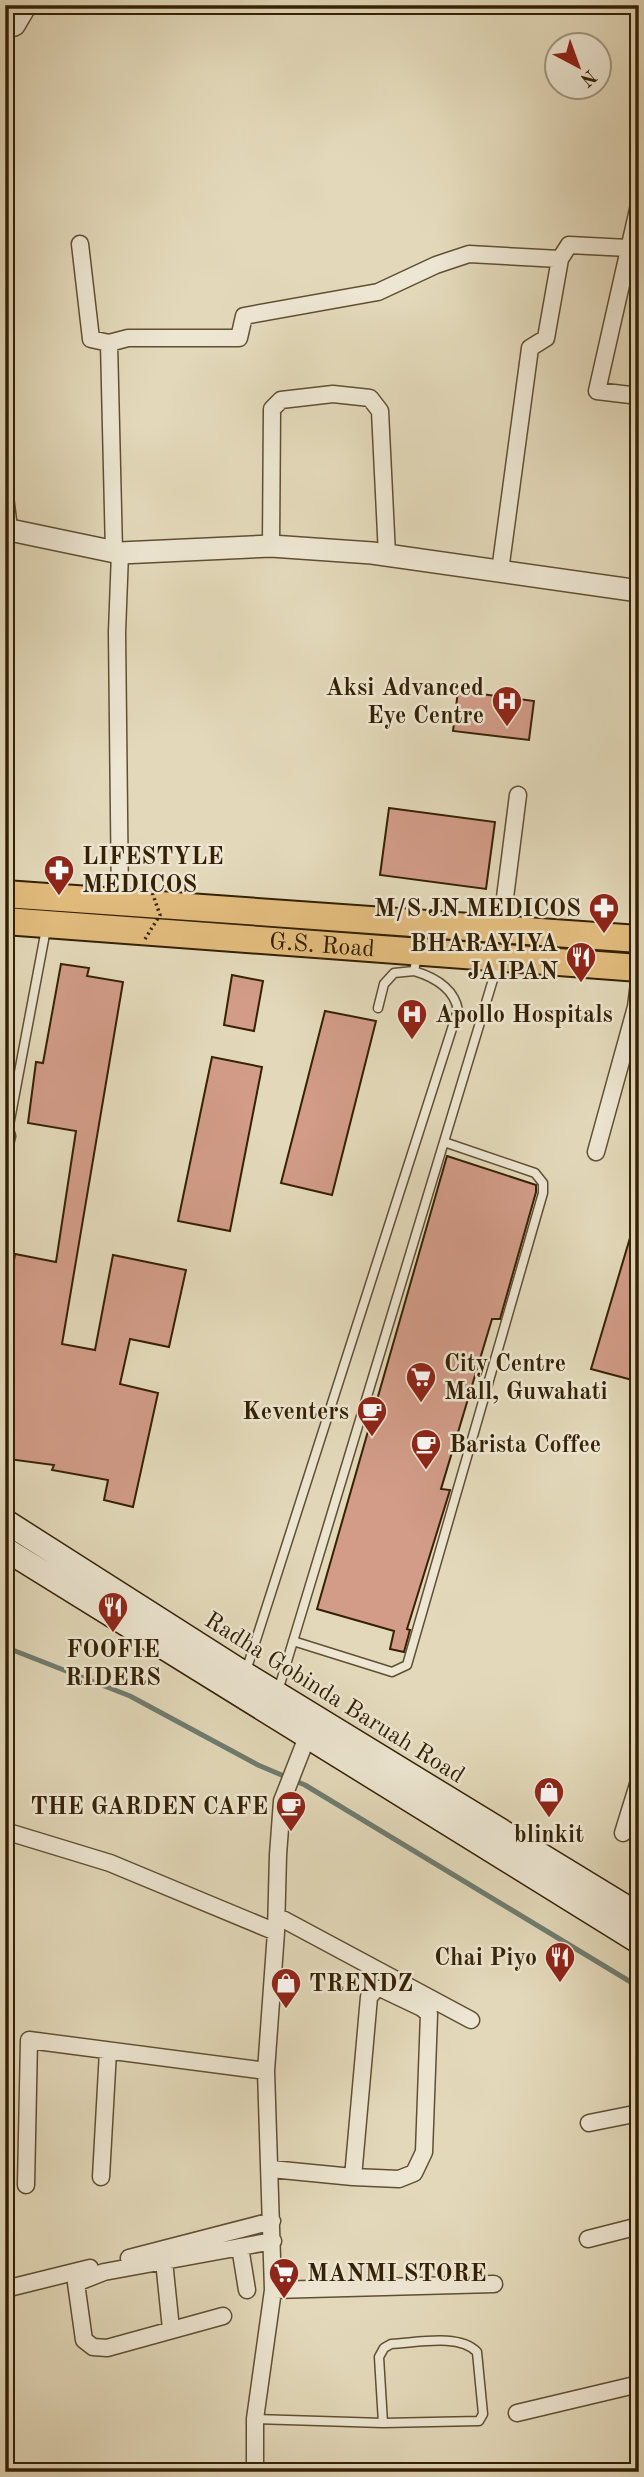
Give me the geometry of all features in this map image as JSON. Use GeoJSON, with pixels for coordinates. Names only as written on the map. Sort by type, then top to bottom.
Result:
{"type":"FeatureCollection","features":[{"type":"Feature","properties":{"kind":"main road","name":"G.S. Road"},"geometry":{"type":"LineString","coordinates":[[5,894],[639,939]]}},
{"type":"Feature","properties":{"kind":"main road","name":"G.S. Road"},"geometry":{"type":"LineString","coordinates":[[5,921],[426,964],[500,959],[639,968]]}},
{"type":"Feature","properties":{"kind":"main road","name":"Radha Gobinda Baruah Road"},"geometry":{"type":"LineString","coordinates":[[5,1521],[278,1694],[639,1915]]}},
{"type":"Feature","properties":{"kind":"main road","name":"Radha Gobinda Baruah Road"},"geometry":{"type":"LineString","coordinates":[[5,1549],[639,1942]]}},
{"type":"Feature","properties":{"kind":"street"},"geometry":{"type":"LineString","coordinates":[[5,30],[16,27],[29,5]]}},
{"type":"Feature","properties":{"kind":"street"},"geometry":{"type":"LineString","coordinates":[[639,205],[597,391],[639,396]]}},
{"type":"Feature","properties":{"kind":"street"},"geometry":{"type":"LineString","coordinates":[[80,244],[90,339],[109,343],[128,338],[239,338],[244,316],[378,292],[436,265],[469,254],[560,259]]}},
{"type":"Feature","properties":{"kind":"street"},"geometry":{"type":"LineString","coordinates":[[500,571],[530,348],[546,338],[560,259],[569,245],[628,248]]}},
{"type":"Feature","properties":{"kind":"street"},"geometry":{"type":"LineString","coordinates":[[109,343],[117,553],[120,903]]}},
{"type":"Feature","properties":{"kind":"street"},"geometry":{"type":"LineString","coordinates":[[271,546],[272,409],[281,400],[333,394],[370,398],[380,411],[387,555]]}},
{"type":"Feature","properties":{"kind":"street"},"geometry":{"type":"LineString","coordinates":[[5,496],[7,529],[117,553],[271,546],[387,555],[639,591]]}},
{"type":"Feature","properties":{"kind":"street"},"geometry":{"type":"LineString","coordinates":[[501,929],[518,795]]}},
{"type":"Feature","properties":{"kind":"street"},"geometry":{"type":"LineString","coordinates":[[596,1152],[636,1007],[639,984]]}},
{"type":"Feature","properties":{"kind":"street"},"geometry":{"type":"LineString","coordinates":[[255,2472],[256,2419],[273,2290],[266,2071],[282,1801],[307,1737]]}},
{"type":"Feature","properties":{"kind":"street"},"geometry":{"type":"LineString","coordinates":[[623,1833],[639,1782]]}},
{"type":"Feature","properties":{"kind":"street"},"geometry":{"type":"LineString","coordinates":[[5,1831],[110,1863],[276,1924],[471,2020]]}},
{"type":"Feature","properties":{"kind":"street"},"geometry":{"type":"LineString","coordinates":[[271,2169],[353,2176],[400,2179],[414,2173],[424,2152],[429,2014],[382,1989],[376,1989],[369,1997],[353,2176]]}},
{"type":"Feature","properties":{"kind":"street"},"geometry":{"type":"LineString","coordinates":[[26,2185],[29,2040],[266,2071]]}},
{"type":"Feature","properties":{"kind":"street"},"geometry":{"type":"LineString","coordinates":[[101,2177],[108,2052]]}},
{"type":"Feature","properties":{"kind":"street"},"geometry":{"type":"LineString","coordinates":[[589,2123],[639,2113]]}},
{"type":"Feature","properties":{"kind":"street"},"geometry":{"type":"LineString","coordinates":[[5,2290],[272,2221]]}},
{"type":"Feature","properties":{"kind":"street"},"geometry":{"type":"LineString","coordinates":[[588,2239],[639,2226]]}},
{"type":"Feature","properties":{"kind":"street"},"geometry":{"type":"LineString","coordinates":[[223,2316],[107,2348],[93,2347],[84,2340],[76,2283],[82,2279],[164,2261],[273,2241]]}},
{"type":"Feature","properties":{"kind":"street"},"geometry":{"type":"LineString","coordinates":[[240,2247],[247,2290]]}},
{"type":"Feature","properties":{"kind":"street"},"geometry":{"type":"LineString","coordinates":[[164,2261],[171,2329]]}},
{"type":"Feature","properties":{"kind":"street"},"geometry":{"type":"LineString","coordinates":[[273,2290],[494,2284]]}},
{"type":"Feature","properties":{"kind":"street"},"geometry":{"type":"LineString","coordinates":[[517,2413],[639,2384]]}},
{"type":"Feature","properties":{"kind":"lane"},"geometry":{"type":"LineString","coordinates":[[6,1140],[47,924]]}},
{"type":"Feature","properties":{"kind":"lane"},"geometry":{"type":"LineString","coordinates":[[278,1694],[500,959]]}},
{"type":"Feature","properties":{"kind":"lane"},"geometry":{"type":"LineString","coordinates":[[246,1674],[457,1010],[451,993],[426,964],[394,973],[384,984],[378,1008]]}},
{"type":"Feature","properties":{"kind":"lane"},"geometry":{"type":"LineString","coordinates":[[293,1641],[392,1672],[407,1665],[543,1193],[543,1184],[535,1173],[444,1142]]}},
{"type":"Feature","properties":{"kind":"lane"},"geometry":{"type":"LineString","coordinates":[[256,2419],[383,2423],[479,2421],[483,2414],[477,2353],[471,2347],[458,2342],[391,2344],[384,2348],[379,2357],[383,2423]]}},
{"type":"Feature","properties":{"kind":"path"},"geometry":{"type":"LineString","coordinates":[[145,939],[160,915],[149,883]]}},
{"type":"Feature","properties":{"kind":"building"},"geometry":{"type":"Polygon","coordinates":[[[458,691],[534,701],[529,740],[453,731],[458,691]]]}},
{"type":"Feature","properties":{"kind":"building"},"geometry":{"type":"Polygon","coordinates":[[[389,808],[495,822],[486,889],[380,875],[389,808]]]}},
{"type":"Feature","properties":{"kind":"building"},"geometry":{"type":"Polygon","coordinates":[[[61,964],[89,968],[87,976],[123,982],[62,1344],[95,1350],[113,1255],[186,1270],[169,1347],[130,1339],[120,1384],[158,1393],[133,1507],[104,1500],[108,1480],[52,1470],[54,1465],[8,1459],[14,1429],[5,1427],[5,1314],[15,1254],[56,1262],[76,1131],[28,1123],[36,1062],[43,1063],[61,964]]]}},
{"type":"Feature","properties":{"kind":"building"},"geometry":{"type":"Polygon","coordinates":[[[232,975],[263,981],[254,1031],[224,1025],[232,975]]]}},
{"type":"Feature","properties":{"kind":"building"},"geometry":{"type":"Polygon","coordinates":[[[325,1011],[376,1021],[332,1195],[281,1183],[325,1011]]]}},
{"type":"Feature","properties":{"kind":"building"},"geometry":{"type":"Polygon","coordinates":[[[212,1057],[262,1067],[230,1231],[178,1221],[212,1057]]]}},
{"type":"Feature","properties":{"kind":"building","name":"City Centre Mall, Guwahati"},"geometry":{"type":"Polygon","coordinates":[[[447,1156],[536,1185],[536,1192],[500,1319],[492,1319],[441,1489],[450,1490],[407,1629],[410,1630],[404,1652],[390,1649],[394,1631],[317,1609],[447,1156]]]}},
{"type":"Feature","properties":{"kind":"building"},"geometry":{"type":"Polygon","coordinates":[[[635,1221],[639,1221],[639,1369],[636,1381],[591,1369],[635,1221]]]}},
{"type":"Feature","properties":{"kind":"waterway"},"geometry":{"type":"LineString","coordinates":[[5,1647],[130,1696],[258,1765],[305,1785],[639,1987]]}},
{"type":"Feature","properties":{"kind":"place","name":"Aksi Advanced Eye Centre"},"geometry":{"type":"Point","coordinates":[507,728]}},
{"type":"Feature","properties":{"kind":"place","name":"LIFESTYLE MEDICOS"},"geometry":{"type":"Point","coordinates":[59,897]}},
{"type":"Feature","properties":{"kind":"place","name":"M/S JN MEDICOS"},"geometry":{"type":"Point","coordinates":[604,935]}},
{"type":"Feature","properties":{"kind":"place","name":"BHARAYIYA JAIPAN"},"geometry":{"type":"Point","coordinates":[581,984]}},
{"type":"Feature","properties":{"kind":"place","name":"Apollo Hospitals"},"geometry":{"type":"Point","coordinates":[412,1041]}},
{"type":"Feature","properties":{"kind":"place","name":"City Centre Mall, Guwahati"},"geometry":{"type":"Point","coordinates":[421,1404]}},
{"type":"Feature","properties":{"kind":"place","name":"Keventers"},"geometry":{"type":"Point","coordinates":[372,1438]}},
{"type":"Feature","properties":{"kind":"place","name":"Barista Coffee"},"geometry":{"type":"Point","coordinates":[426,1471]}},
{"type":"Feature","properties":{"kind":"place","name":"FOOFIE RIDERS"},"geometry":{"type":"Point","coordinates":[113,1634]}},
{"type":"Feature","properties":{"kind":"place","name":"blinkit"},"geometry":{"type":"Point","coordinates":[549,1819]}},
{"type":"Feature","properties":{"kind":"place","name":"THE GARDEN CAFE"},"geometry":{"type":"Point","coordinates":[291,1833]}},
{"type":"Feature","properties":{"kind":"place","name":"Chai Piyo"},"geometry":{"type":"Point","coordinates":[560,1984]}},
{"type":"Feature","properties":{"kind":"place","name":"TRENDZ"},"geometry":{"type":"Point","coordinates":[286,2010]}},
{"type":"Feature","properties":{"kind":"place","name":"MANMI STORE"},"geometry":{"type":"Point","coordinates":[284,2300]}}]}
